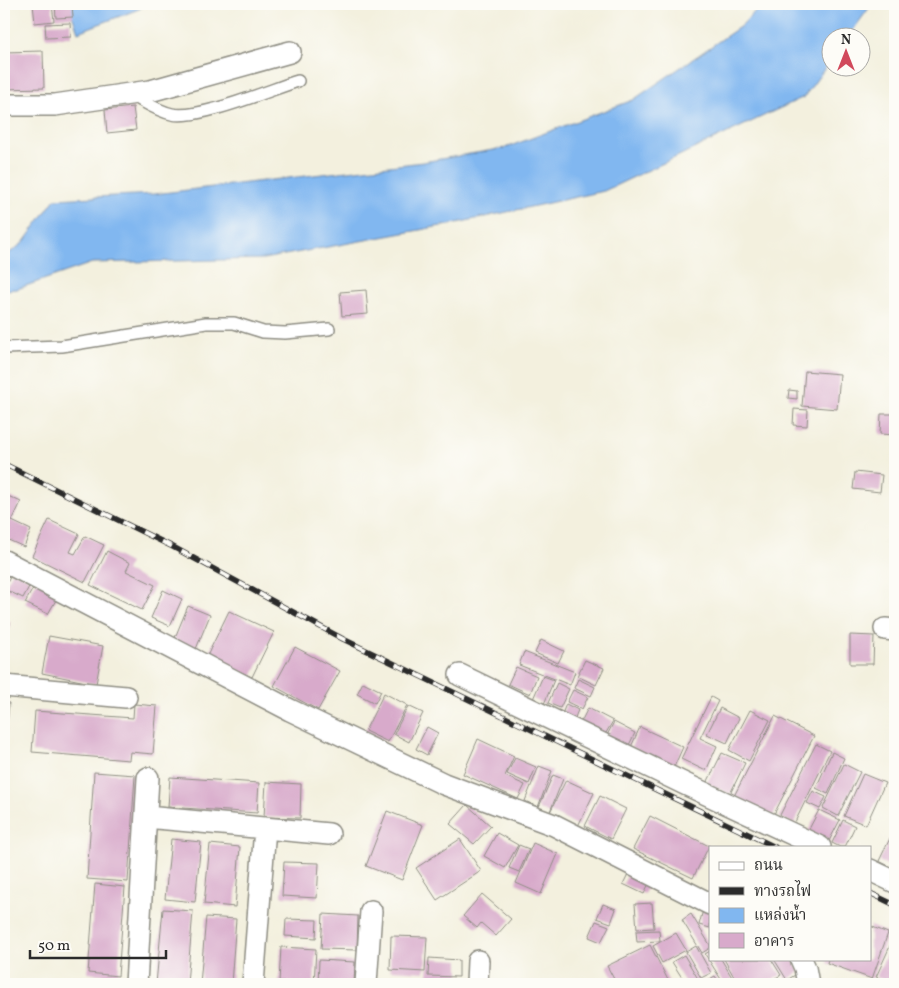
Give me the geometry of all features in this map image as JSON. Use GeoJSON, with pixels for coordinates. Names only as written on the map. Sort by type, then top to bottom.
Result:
{"type":"FeatureCollection","features":[{"type":"Feature","properties":{"kind":"street"},"geometry":{"type":"LineString","coordinates":[[4,105],[55,105],[150,91],[290,52]]}},
{"type":"Feature","properties":{"kind":"street"},"geometry":{"type":"LineString","coordinates":[[4,562],[290,710],[435,780],[554,825],[709,903]]}},
{"type":"Feature","properties":{"kind":"street"},"geometry":{"type":"LineString","coordinates":[[460,675],[818,846]]}},
{"type":"Feature","properties":{"kind":"street"},"geometry":{"type":"LineString","coordinates":[[4,686],[126,697]]}},
{"type":"Feature","properties":{"kind":"street"},"geometry":{"type":"LineString","coordinates":[[136,984],[148,778]]}},
{"type":"Feature","properties":{"kind":"street"},"geometry":{"type":"LineString","coordinates":[[146,817],[329,834]]}},
{"type":"Feature","properties":{"kind":"street"},"geometry":{"type":"LineString","coordinates":[[253,984],[265,828]]}},
{"type":"Feature","properties":{"kind":"street"},"geometry":{"type":"LineString","coordinates":[[872,871],[895,882]]}},
{"type":"Feature","properties":{"kind":"street"},"geometry":{"type":"LineString","coordinates":[[366,984],[371,911]]}},
{"type":"Feature","properties":{"kind":"street"},"geometry":{"type":"LineString","coordinates":[[801,960],[808,984]]}},
{"type":"Feature","properties":{"kind":"street"},"geometry":{"type":"LineString","coordinates":[[477,984],[478,961]]}},
{"type":"Feature","properties":{"kind":"lane"},"geometry":{"type":"LineString","coordinates":[[130,94],[160,110],[186,116],[214,109],[298,81]]}},
{"type":"Feature","properties":{"kind":"lane"},"geometry":{"type":"LineString","coordinates":[[4,348],[62,346],[206,323],[234,323],[263,332],[285,333],[328,330]]}},
{"type":"Feature","properties":{"kind":"water"},"geometry":{"type":"Polygon","coordinates":[[[68,4],[146,4],[139,9],[78,32],[68,4]]]}},
{"type":"Feature","properties":{"kind":"water"},"geometry":{"type":"Polygon","coordinates":[[[762,4],[872,4],[855,28],[822,28],[822,72],[804,97],[604,191],[452,224],[263,259],[92,263],[17,289],[4,290],[4,257],[23,243],[55,199],[154,194],[423,162],[505,148],[633,100],[741,26],[762,4]]]}},
{"type":"Feature","properties":{"kind":"building"},"geometry":{"type":"Polygon","coordinates":[[[33,4],[52,4],[54,21],[35,23],[33,4]]]}},
{"type":"Feature","properties":{"kind":"building"},"geometry":{"type":"Polygon","coordinates":[[[55,4],[72,4],[73,17],[56,18],[55,4]]]}},
{"type":"Feature","properties":{"kind":"building"},"geometry":{"type":"Polygon","coordinates":[[[70,23],[71,37],[46,38],[45,24],[70,23]]]}},
{"type":"Feature","properties":{"kind":"building"},"geometry":{"type":"Polygon","coordinates":[[[43,51],[44,88],[4,89],[4,52],[43,51]]]}},
{"type":"Feature","properties":{"kind":"building"},"geometry":{"type":"Polygon","coordinates":[[[133,107],[136,130],[107,133],[105,110],[133,107]]]}},
{"type":"Feature","properties":{"kind":"building"},"geometry":{"type":"Polygon","coordinates":[[[366,290],[368,314],[342,316],[340,292],[366,290]]]}},
{"type":"Feature","properties":{"kind":"building"},"geometry":{"type":"Polygon","coordinates":[[[805,371],[840,374],[837,409],[802,406],[805,371]]]}},
{"type":"Feature","properties":{"kind":"building"},"geometry":{"type":"Polygon","coordinates":[[[789,390],[797,391],[797,399],[788,398],[789,390]]]}},
{"type":"Feature","properties":{"kind":"building"},"geometry":{"type":"Polygon","coordinates":[[[794,409],[808,410],[807,426],[793,425],[794,409]]]}},
{"type":"Feature","properties":{"kind":"building"},"geometry":{"type":"Polygon","coordinates":[[[881,414],[895,414],[895,435],[880,434],[881,414]]]}},
{"type":"Feature","properties":{"kind":"building"},"geometry":{"type":"Polygon","coordinates":[[[892,467],[895,467],[895,487],[891,487],[892,467]]]}},
{"type":"Feature","properties":{"kind":"building"},"geometry":{"type":"Polygon","coordinates":[[[855,472],[882,475],[880,492],[853,489],[855,472]]]}},
{"type":"Feature","properties":{"kind":"building"},"geometry":{"type":"Polygon","coordinates":[[[8,496],[21,502],[12,521],[31,530],[24,547],[4,538],[4,506],[8,496]]]}},
{"type":"Feature","properties":{"kind":"building"},"geometry":{"type":"Polygon","coordinates":[[[49,520],[79,534],[70,552],[75,554],[85,536],[104,545],[85,582],[32,556],[49,520]]]}},
{"type":"Feature","properties":{"kind":"building"},"geometry":{"type":"Polygon","coordinates":[[[107,551],[130,563],[126,571],[155,585],[142,610],[90,585],[107,551]]]}},
{"type":"Feature","properties":{"kind":"building"},"geometry":{"type":"Polygon","coordinates":[[[13,571],[32,581],[23,598],[4,589],[13,571]]]}},
{"type":"Feature","properties":{"kind":"building"},"geometry":{"type":"Polygon","coordinates":[[[37,581],[60,593],[48,614],[25,603],[37,581]]]}},
{"type":"Feature","properties":{"kind":"building"},"geometry":{"type":"Polygon","coordinates":[[[163,590],[182,599],[170,626],[151,618],[163,590]]]}},
{"type":"Feature","properties":{"kind":"building"},"geometry":{"type":"Polygon","coordinates":[[[188,606],[210,615],[196,649],[174,640],[188,606]]]}},
{"type":"Feature","properties":{"kind":"building"},"geometry":{"type":"Polygon","coordinates":[[[229,611],[274,632],[252,677],[207,656],[229,611]]]}},
{"type":"Feature","properties":{"kind":"building"},"geometry":{"type":"Polygon","coordinates":[[[4,620],[10,622],[5,653],[4,653],[4,620]]]}},
{"type":"Feature","properties":{"kind":"building"},"geometry":{"type":"Polygon","coordinates":[[[850,635],[874,636],[873,664],[850,664],[850,635]]]}},
{"type":"Feature","properties":{"kind":"building"},"geometry":{"type":"Polygon","coordinates":[[[49,636],[103,646],[96,684],[42,673],[49,636]]]}},
{"type":"Feature","properties":{"kind":"building"},"geometry":{"type":"Polygon","coordinates":[[[541,640],[564,651],[558,663],[535,653],[541,640]]]}},
{"type":"Feature","properties":{"kind":"building"},"geometry":{"type":"Polygon","coordinates":[[[295,647],[340,671],[318,710],[274,686],[295,647]]]}},
{"type":"Feature","properties":{"kind":"building"},"geometry":{"type":"Polygon","coordinates":[[[524,652],[575,672],[570,685],[519,665],[524,652]]]}},
{"type":"Feature","properties":{"kind":"building"},"geometry":{"type":"Polygon","coordinates":[[[585,660],[604,668],[596,685],[577,676],[585,660]]]}},
{"type":"Feature","properties":{"kind":"building"},"geometry":{"type":"Polygon","coordinates":[[[516,667],[537,676],[530,694],[508,684],[516,667]]]}},
{"type":"Feature","properties":{"kind":"building"},"geometry":{"type":"Polygon","coordinates":[[[543,676],[554,680],[544,704],[533,699],[543,676]]]}},
{"type":"Feature","properties":{"kind":"building"},"geometry":{"type":"Polygon","coordinates":[[[578,679],[595,687],[591,696],[574,688],[578,679]]]}},
{"type":"Feature","properties":{"kind":"building"},"geometry":{"type":"Polygon","coordinates":[[[363,682],[381,691],[375,703],[357,694],[363,682]]]}},
{"type":"Feature","properties":{"kind":"building"},"geometry":{"type":"Polygon","coordinates":[[[557,683],[569,689],[560,708],[548,703],[557,683]]]}},
{"type":"Feature","properties":{"kind":"building"},"geometry":{"type":"Polygon","coordinates":[[[573,690],[588,697],[582,709],[567,702],[573,690]]]}},
{"type":"Feature","properties":{"kind":"building"},"geometry":{"type":"Polygon","coordinates":[[[384,693],[407,705],[388,742],[365,731],[384,693]]]}},
{"type":"Feature","properties":{"kind":"building"},"geometry":{"type":"Polygon","coordinates":[[[711,697],[718,701],[700,738],[717,746],[706,771],[681,759],[711,697]]]}},
{"type":"Feature","properties":{"kind":"building"},"geometry":{"type":"Polygon","coordinates":[[[4,702],[9,703],[5,745],[4,745],[4,702]]]}},
{"type":"Feature","properties":{"kind":"building"},"geometry":{"type":"Polygon","coordinates":[[[134,704],[157,706],[153,754],[130,752],[129,760],[32,752],[35,711],[133,718],[134,704]]]}},
{"type":"Feature","properties":{"kind":"building"},"geometry":{"type":"Polygon","coordinates":[[[566,704],[578,710],[574,720],[562,714],[566,704]]]}},
{"type":"Feature","properties":{"kind":"building"},"geometry":{"type":"Polygon","coordinates":[[[408,706],[423,713],[409,742],[394,734],[408,706]]]}},
{"type":"Feature","properties":{"kind":"building"},"geometry":{"type":"Polygon","coordinates":[[[588,708],[613,721],[603,738],[579,726],[588,708]]]}},
{"type":"Feature","properties":{"kind":"building"},"geometry":{"type":"Polygon","coordinates":[[[720,708],[739,718],[727,743],[707,734],[720,708]]]}},
{"type":"Feature","properties":{"kind":"building"},"geometry":{"type":"Polygon","coordinates":[[[750,710],[770,720],[749,761],[729,750],[750,710]]]}},
{"type":"Feature","properties":{"kind":"building"},"geometry":{"type":"Polygon","coordinates":[[[775,716],[814,736],[773,816],[734,796],[775,716]]]}},
{"type":"Feature","properties":{"kind":"building"},"geometry":{"type":"Polygon","coordinates":[[[614,722],[635,733],[627,749],[605,739],[614,722]]]}},
{"type":"Feature","properties":{"kind":"building"},"geometry":{"type":"Polygon","coordinates":[[[427,727],[438,733],[427,755],[416,749],[427,727]]]}},
{"type":"Feature","properties":{"kind":"building"},"geometry":{"type":"Polygon","coordinates":[[[640,727],[683,747],[674,767],[631,747],[640,727]]]}},
{"type":"Feature","properties":{"kind":"building"},"geometry":{"type":"Polygon","coordinates":[[[478,739],[514,756],[505,776],[525,785],[518,799],[463,774],[478,739]]]}},
{"type":"Feature","properties":{"kind":"building"},"geometry":{"type":"Polygon","coordinates":[[[816,744],[830,751],[794,824],[779,817],[816,744]]]}},
{"type":"Feature","properties":{"kind":"building"},"geometry":{"type":"Polygon","coordinates":[[[832,752],[844,758],[828,794],[816,788],[832,752]]]}},
{"type":"Feature","properties":{"kind":"building"},"geometry":{"type":"Polygon","coordinates":[[[722,753],[745,763],[730,794],[707,783],[722,753]]]}},
{"type":"Feature","properties":{"kind":"building"},"geometry":{"type":"Polygon","coordinates":[[[515,758],[536,767],[529,784],[507,774],[515,758]]]}},
{"type":"Feature","properties":{"kind":"building"},"geometry":{"type":"Polygon","coordinates":[[[844,764],[860,772],[838,816],[823,808],[844,764]]]}},
{"type":"Feature","properties":{"kind":"building"},"geometry":{"type":"Polygon","coordinates":[[[539,766],[552,771],[538,807],[525,801],[539,766]]]}},
{"type":"Feature","properties":{"kind":"building"},"geometry":{"type":"Polygon","coordinates":[[[94,772],[135,775],[128,882],[87,879],[94,772]]]}},
{"type":"Feature","properties":{"kind":"building"},"geometry":{"type":"Polygon","coordinates":[[[863,774],[885,783],[866,825],[844,816],[863,774]]]}},
{"type":"Feature","properties":{"kind":"building"},"geometry":{"type":"Polygon","coordinates":[[[553,775],[563,779],[549,814],[538,809],[553,775]]]}},
{"type":"Feature","properties":{"kind":"building"},"geometry":{"type":"Polygon","coordinates":[[[170,777],[259,783],[257,813],[168,807],[170,777]]]}},
{"type":"Feature","properties":{"kind":"building"},"geometry":{"type":"Polygon","coordinates":[[[566,780],[594,793],[578,826],[550,812],[566,780]]]}},
{"type":"Feature","properties":{"kind":"building"},"geometry":{"type":"Polygon","coordinates":[[[266,782],[301,784],[300,818],[264,817],[266,782]]]}},
{"type":"Feature","properties":{"kind":"building"},"geometry":{"type":"Polygon","coordinates":[[[813,791],[826,797],[820,809],[807,803],[813,791]]]}},
{"type":"Feature","properties":{"kind":"building"},"geometry":{"type":"Polygon","coordinates":[[[600,796],[626,809],[611,839],[585,826],[600,796]]]}},
{"type":"Feature","properties":{"kind":"building"},"geometry":{"type":"Polygon","coordinates":[[[467,805],[491,826],[474,844],[450,824],[467,805]]]}},
{"type":"Feature","properties":{"kind":"building"},"geometry":{"type":"Polygon","coordinates":[[[819,810],[840,820],[829,841],[808,831],[819,810]]]}},
{"type":"Feature","properties":{"kind":"building"},"geometry":{"type":"Polygon","coordinates":[[[387,811],[423,825],[402,880],[366,866],[387,811]]]}},
{"type":"Feature","properties":{"kind":"building"},"geometry":{"type":"Polygon","coordinates":[[[650,816],[709,846],[693,878],[633,849],[650,816]]]}},
{"type":"Feature","properties":{"kind":"building"},"geometry":{"type":"Polygon","coordinates":[[[843,820],[855,826],[845,846],[838,846],[832,843],[843,820]]]}},
{"type":"Feature","properties":{"kind":"building"},"geometry":{"type":"Polygon","coordinates":[[[895,828],[895,869],[879,861],[895,828]]]}},
{"type":"Feature","properties":{"kind":"building"},"geometry":{"type":"Polygon","coordinates":[[[497,833],[518,845],[505,868],[484,856],[497,833]]]}},
{"type":"Feature","properties":{"kind":"building"},"geometry":{"type":"Polygon","coordinates":[[[171,839],[201,842],[195,902],[165,899],[171,839]]]}},
{"type":"Feature","properties":{"kind":"building"},"geometry":{"type":"Polygon","coordinates":[[[460,839],[481,871],[437,900],[416,868],[460,839]]]}},
{"type":"Feature","properties":{"kind":"building"},"geometry":{"type":"Polygon","coordinates":[[[533,843],[558,854],[541,894],[516,883],[533,843]]]}},
{"type":"Feature","properties":{"kind":"building"},"geometry":{"type":"Polygon","coordinates":[[[210,844],[240,847],[235,907],[204,904],[210,844]]]}},
{"type":"Feature","properties":{"kind":"building"},"geometry":{"type":"Polygon","coordinates":[[[519,845],[529,849],[519,872],[509,868],[519,845]]]}},
{"type":"Feature","properties":{"kind":"building"},"geometry":{"type":"Polygon","coordinates":[[[284,862],[319,863],[317,898],[282,896],[284,862]]]}},
{"type":"Feature","properties":{"kind":"building"},"geometry":{"type":"Polygon","coordinates":[[[629,872],[650,881],[644,894],[623,884],[629,872]]]}},
{"type":"Feature","properties":{"kind":"building"},"geometry":{"type":"Polygon","coordinates":[[[95,884],[125,887],[118,976],[88,973],[95,884]]]}},
{"type":"Feature","properties":{"kind":"building"},"geometry":{"type":"Polygon","coordinates":[[[482,894],[511,919],[496,936],[481,923],[477,928],[463,916],[482,894]]]}},
{"type":"Feature","properties":{"kind":"building"},"geometry":{"type":"Polygon","coordinates":[[[652,903],[654,928],[637,929],[635,904],[652,903]]]}},
{"type":"Feature","properties":{"kind":"building"},"geometry":{"type":"Polygon","coordinates":[[[603,904],[616,909],[611,923],[597,918],[603,904]]]}},
{"type":"Feature","properties":{"kind":"building"},"geometry":{"type":"Polygon","coordinates":[[[163,909],[193,911],[187,984],[156,984],[163,909]]]}},
{"type":"Feature","properties":{"kind":"building"},"geometry":{"type":"Polygon","coordinates":[[[703,910],[709,912],[709,928],[699,925],[703,910]]]}},
{"type":"Feature","properties":{"kind":"building"},"geometry":{"type":"Polygon","coordinates":[[[323,914],[358,916],[357,950],[321,949],[323,914]]]}},
{"type":"Feature","properties":{"kind":"building"},"geometry":{"type":"Polygon","coordinates":[[[691,914],[709,943],[709,949],[702,953],[682,920],[691,914]]]}},
{"type":"Feature","properties":{"kind":"building"},"geometry":{"type":"Polygon","coordinates":[[[206,917],[236,919],[231,984],[200,984],[206,917]]]}},
{"type":"Feature","properties":{"kind":"building"},"geometry":{"type":"Polygon","coordinates":[[[286,919],[317,920],[316,938],[285,936],[286,919]]]}},
{"type":"Feature","properties":{"kind":"building"},"geometry":{"type":"Polygon","coordinates":[[[596,921],[609,926],[601,942],[589,937],[596,921]]]}},
{"type":"Feature","properties":{"kind":"building"},"geometry":{"type":"Polygon","coordinates":[[[872,927],[888,933],[872,979],[827,963],[828,960],[872,960],[872,927]]]}},
{"type":"Feature","properties":{"kind":"building"},"geometry":{"type":"Polygon","coordinates":[[[659,930],[660,941],[637,942],[636,931],[659,930]]]}},
{"type":"Feature","properties":{"kind":"building"},"geometry":{"type":"Polygon","coordinates":[[[676,933],[686,950],[662,963],[653,946],[676,933]]]}},
{"type":"Feature","properties":{"kind":"building"},"geometry":{"type":"Polygon","coordinates":[[[391,936],[427,937],[425,972],[390,970],[391,936]]]}},
{"type":"Feature","properties":{"kind":"building"},"geometry":{"type":"Polygon","coordinates":[[[891,944],[895,946],[895,984],[876,977],[891,944]]]}},
{"type":"Feature","properties":{"kind":"building"},"geometry":{"type":"Polygon","coordinates":[[[650,945],[670,984],[602,984],[614,979],[607,966],[650,945]]]}},
{"type":"Feature","properties":{"kind":"building"},"geometry":{"type":"Polygon","coordinates":[[[696,946],[711,973],[701,978],[686,952],[696,946]]]}},
{"type":"Feature","properties":{"kind":"building"},"geometry":{"type":"Polygon","coordinates":[[[281,947],[316,949],[314,984],[279,982],[281,947]]]}},
{"type":"Feature","properties":{"kind":"building"},"geometry":{"type":"Polygon","coordinates":[[[709,952],[709,960],[722,960],[733,979],[724,984],[705,954],[709,952]]]}},
{"type":"Feature","properties":{"kind":"building"},"geometry":{"type":"Polygon","coordinates":[[[684,955],[701,984],[686,984],[672,962],[684,955]]]}},
{"type":"Feature","properties":{"kind":"building"},"geometry":{"type":"Polygon","coordinates":[[[429,958],[459,960],[459,977],[428,976],[429,958]]]}},
{"type":"Feature","properties":{"kind":"building"},"geometry":{"type":"Polygon","coordinates":[[[319,960],[355,962],[354,984],[318,984],[319,960]]]}},
{"type":"Feature","properties":{"kind":"building"},"geometry":{"type":"Polygon","coordinates":[[[725,960],[772,960],[781,975],[765,984],[738,984],[725,960]]]}},
{"type":"Feature","properties":{"kind":"building"},"geometry":{"type":"Polygon","coordinates":[[[775,960],[794,960],[800,972],[787,980],[775,960]]]}},
{"type":"Feature","properties":{"kind":"building"},"geometry":{"type":"Polygon","coordinates":[[[715,976],[720,984],[705,984],[704,982],[715,976]]]}},
{"type":"Feature","properties":{"kind":"railway"},"geometry":{"type":"LineString","coordinates":[[4,464],[173,547],[343,639],[773,846]]}},
{"type":"Feature","properties":{"kind":"railway"},"geometry":{"type":"LineString","coordinates":[[872,894],[895,905]]}}]}
